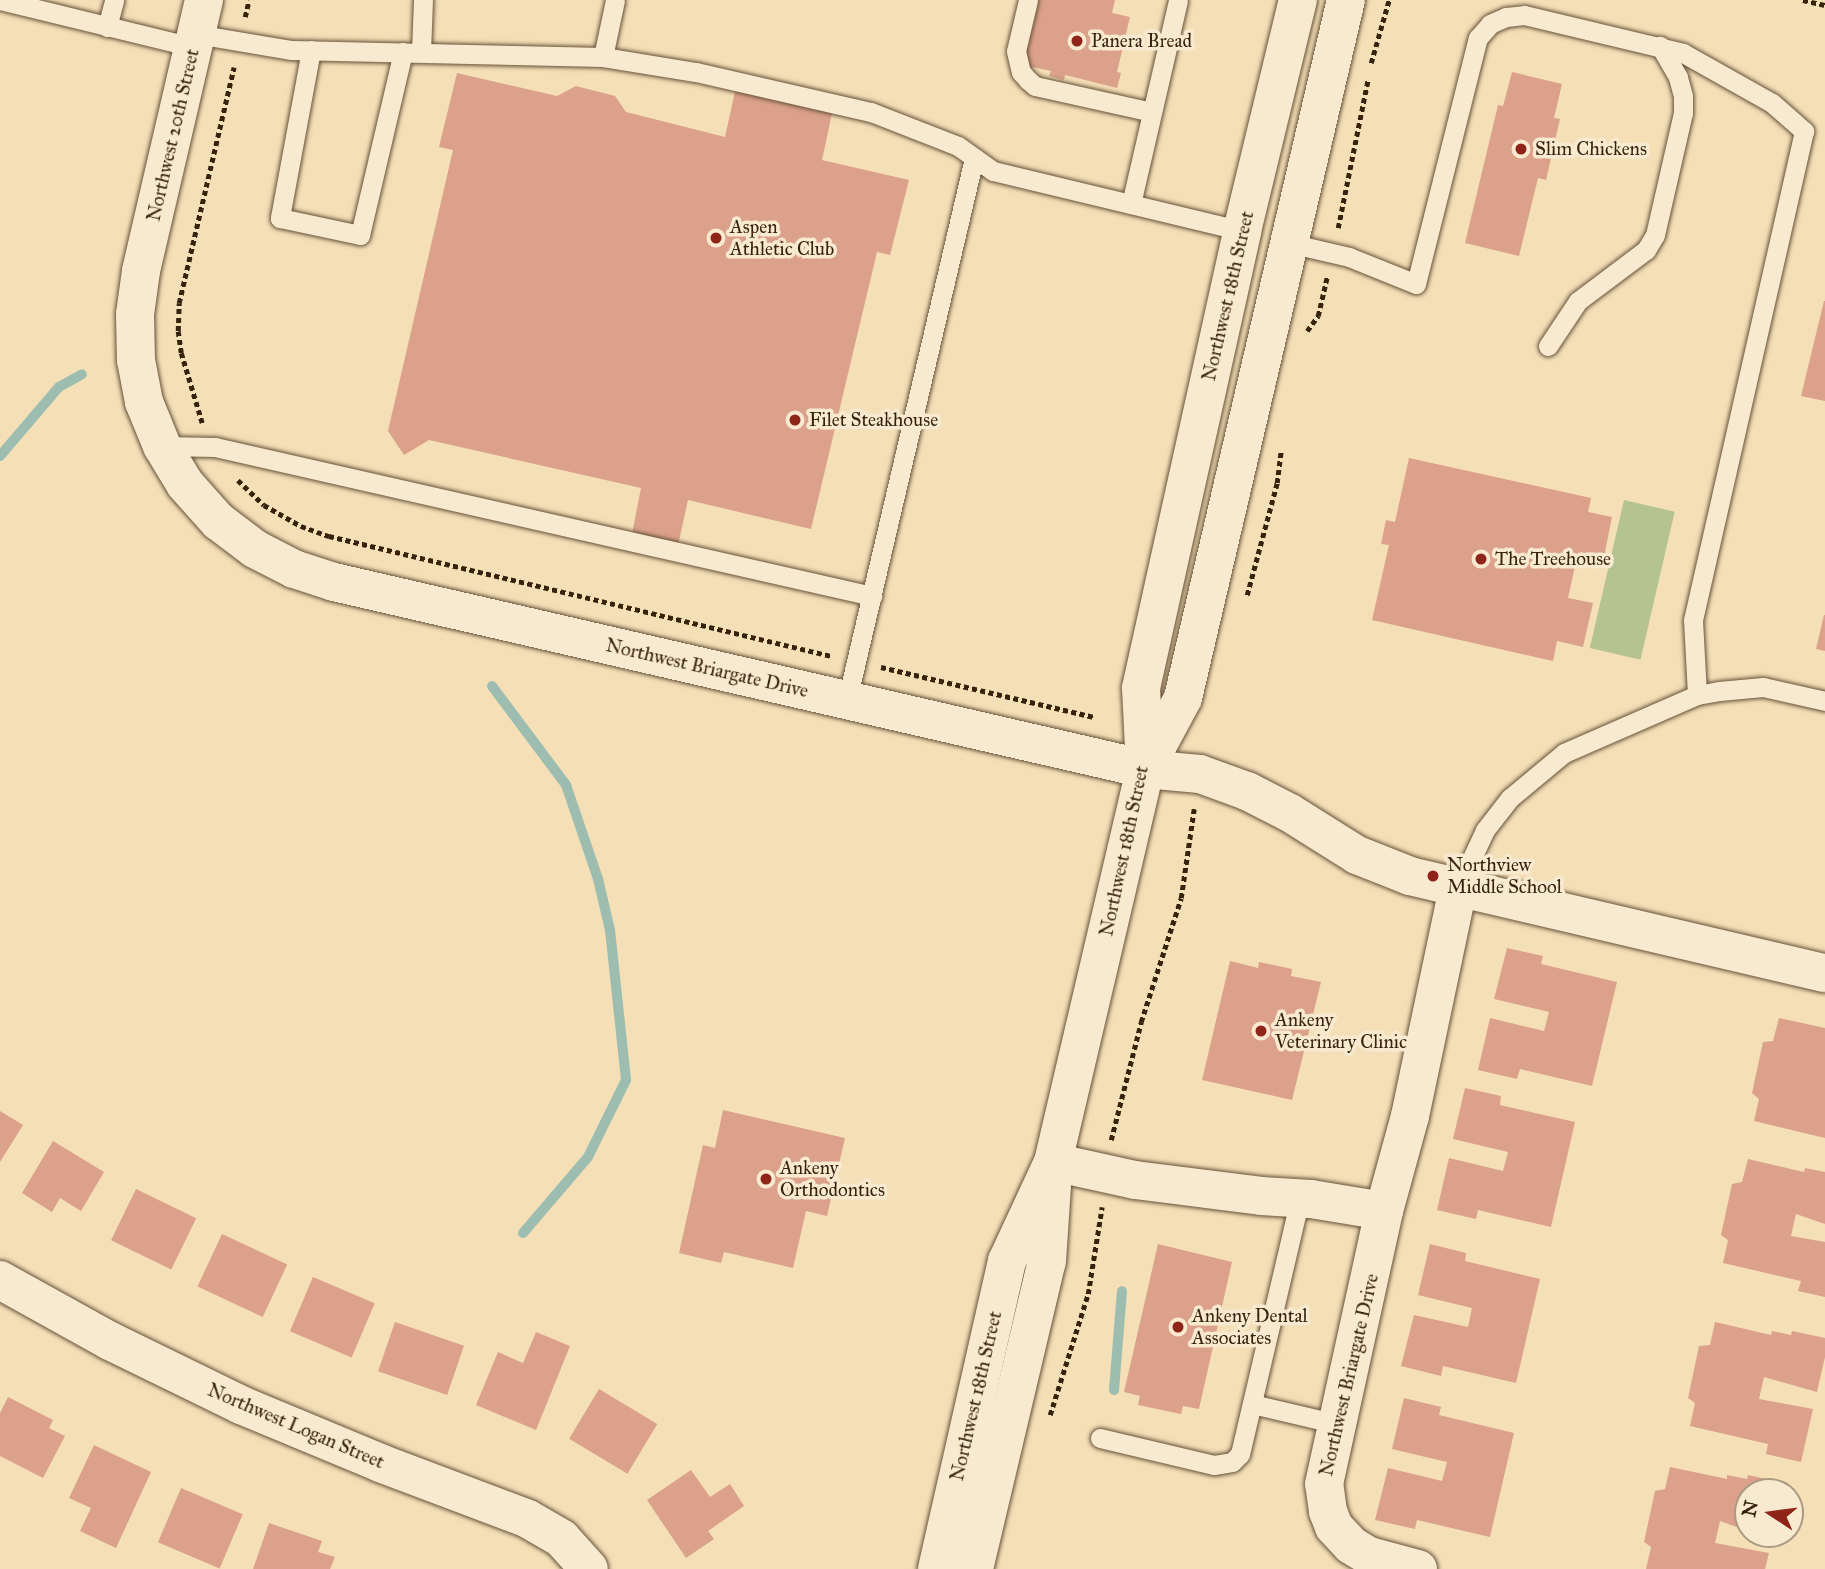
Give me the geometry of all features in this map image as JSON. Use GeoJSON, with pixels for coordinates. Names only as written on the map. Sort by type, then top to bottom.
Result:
{"type":"FeatureCollection","features":[{"type":"Feature","properties":{"kind":"street","name":"Northwest 18th Street"},"geometry":{"type":"LineString","coordinates":[[937,1569],[1007,1261],[1053,1162],[1145,769],[1141,688],[1242,231],[1298,0]]}},
{"type":"Feature","properties":{"kind":"street"},"geometry":{"type":"LineString","coordinates":[[1145,769],[1183,698],[1346,0]]}},
{"type":"Feature","properties":{"kind":"street","name":"Northwest 20th Street"},"geometry":{"type":"LineString","coordinates":[[141,271],[198,27]]}},
{"type":"Feature","properties":{"kind":"street","name":"Northwest Briargate Drive"},"geometry":{"type":"LineString","coordinates":[[141,271],[135,314],[136,360],[144,401],[162,446],[185,484],[218,521],[255,549],[294,569],[334,582],[1145,769],[1200,774],[1247,791],[1290,813],[1357,855],[1410,876],[1825,973]]}},
{"type":"Feature","properties":{"kind":"street","name":"Northwest Briargate Drive"},"geometry":{"type":"LineString","coordinates":[[1418,1569],[1368,1556],[1351,1545],[1334,1527],[1328,1511],[1324,1484],[1384,1211],[1410,1116],[1458,888]]}},
{"type":"Feature","properties":{"kind":"street"},"geometry":{"type":"LineString","coordinates":[[974,1569],[1047,1261],[1053,1162],[1135,1180],[1300,1198],[1384,1211]]}},
{"type":"Feature","properties":{"kind":"street","name":"Northwest Logan Street"},"geometry":{"type":"LineString","coordinates":[[0,1280],[110,1340],[241,1405],[380,1463],[528,1519],[562,1539],[589,1569]]}},
{"type":"Feature","properties":{"kind":"lane"},"geometry":{"type":"LineString","coordinates":[[107,27],[114,0]]}},
{"type":"Feature","properties":{"kind":"lane"},"geometry":{"type":"LineString","coordinates":[[311,50],[280,218],[360,235],[412,52],[423,0]]}},
{"type":"Feature","properties":{"kind":"lane"},"geometry":{"type":"LineString","coordinates":[[603,57],[615,0]]}},
{"type":"Feature","properties":{"kind":"lane"},"geometry":{"type":"LineString","coordinates":[[1028,0],[1016,51],[1021,72],[1028,80],[1035,86],[1152,112]]}},
{"type":"Feature","properties":{"kind":"lane"},"geometry":{"type":"LineString","coordinates":[[1131,205],[1178,0]]}},
{"type":"Feature","properties":{"kind":"lane"},"geometry":{"type":"LineString","coordinates":[[0,1],[107,27],[198,27],[240,41],[311,50],[603,57],[696,72],[871,112],[958,146],[993,172],[1242,231]]}},
{"type":"Feature","properties":{"kind":"lane"},"geometry":{"type":"LineString","coordinates":[[1289,243],[1349,257],[1416,284],[1478,38],[1490,24],[1506,17],[1524,15],[1660,46],[1709,65],[1772,103],[1804,131],[1693,620],[1697,695]]}},
{"type":"Feature","properties":{"kind":"lane"},"geometry":{"type":"LineString","coordinates":[[1548,346],[1578,301],[1646,250],[1655,235],[1683,104],[1678,77],[1660,46]]}},
{"type":"Feature","properties":{"kind":"lane"},"geometry":{"type":"LineString","coordinates":[[847,700],[974,158]]}},
{"type":"Feature","properties":{"kind":"lane"},"geometry":{"type":"LineString","coordinates":[[162,446],[215,447],[872,596]]}},
{"type":"Feature","properties":{"kind":"lane"},"geometry":{"type":"LineString","coordinates":[[1458,888],[1485,830],[1493,819],[1510,798],[1564,753],[1697,695],[1763,687],[1825,701]]}},
{"type":"Feature","properties":{"kind":"lane"},"geometry":{"type":"LineString","coordinates":[[1100,1437],[1214,1465],[1232,1462],[1240,1454],[1300,1198]]}},
{"type":"Feature","properties":{"kind":"lane"},"geometry":{"type":"LineString","coordinates":[[1252,1404],[1337,1424]]}},
{"type":"Feature","properties":{"kind":"path"},"geometry":{"type":"LineString","coordinates":[[249,0],[179,303],[178,331],[194,403],[215,447],[228,469],[264,505],[329,536],[1095,717]]}},
{"type":"Feature","properties":{"kind":"path"},"geometry":{"type":"LineString","coordinates":[[1802,0],[1825,5]]}},
{"type":"Feature","properties":{"kind":"green space"},"geometry":{"type":"Polygon","coordinates":[[[1624,500],[1675,512],[1640,660],[1590,648],[1624,500]]]}},
{"type":"Feature","properties":{"kind":"building","name":"Panera Bread"},"geometry":{"type":"Polygon","coordinates":[[[1039,0],[1115,0],[1112,13],[1130,17],[1117,72],[1121,73],[1117,88],[1065,75],[1064,80],[1049,76],[1051,71],[1023,65],[1039,0]]]}},
{"type":"Feature","properties":{"kind":"building","name":"Slim Chickens"},"geometry":{"type":"Polygon","coordinates":[[[1512,72],[1562,84],[1554,118],[1560,119],[1546,180],[1538,178],[1519,256],[1465,243],[1498,105],[1503,106],[1512,72]]]}},
{"type":"Feature","properties":{"kind":"building"},"geometry":{"type":"Polygon","coordinates":[[[457,73],[557,96],[576,86],[615,96],[626,112],[725,137],[736,87],[833,109],[822,160],[909,180],[890,255],[877,252],[811,529],[688,500],[677,550],[631,539],[641,488],[429,440],[404,455],[388,431],[453,150],[439,147],[457,73]]]}},
{"type":"Feature","properties":{"kind":"building"},"geometry":{"type":"Polygon","coordinates":[[[1825,301],[1825,401],[1801,396],[1825,301]]]}},
{"type":"Feature","properties":{"kind":"building","name":"The Treehouse"},"geometry":{"type":"Polygon","coordinates":[[[1409,458],[1591,498],[1588,512],[1612,517],[1603,562],[1577,557],[1568,598],[1593,603],[1583,647],[1557,641],[1553,661],[1372,620],[1389,545],[1381,544],[1386,520],[1395,522],[1409,458]]]}},
{"type":"Feature","properties":{"kind":"building"},"geometry":{"type":"Polygon","coordinates":[[[1825,615],[1825,651],[1816,649],[1825,615]]]}},
{"type":"Feature","properties":{"kind":"building"},"geometry":{"type":"Polygon","coordinates":[[[1507,948],[1543,956],[1541,964],[1617,982],[1592,1086],[1520,1069],[1517,1079],[1478,1070],[1490,1018],[1544,1031],[1549,1012],[1494,999],[1507,948]]]}},
{"type":"Feature","properties":{"kind":"building","name":"Ankeny Veterinary Clinic"},"geometry":{"type":"Polygon","coordinates":[[[1230,961],[1258,968],[1259,962],[1292,969],[1291,976],[1321,982],[1292,1100],[1202,1080],[1230,961]]]}},
{"type":"Feature","properties":{"kind":"building"},"geometry":{"type":"Polygon","coordinates":[[[1779,1018],[1825,1028],[1825,1138],[1754,1121],[1759,1099],[1752,1093],[1763,1042],[1773,1041],[1779,1018]]]}},
{"type":"Feature","properties":{"kind":"building"},"geometry":{"type":"Polygon","coordinates":[[[1465,1088],[1501,1096],[1500,1105],[1575,1122],[1551,1227],[1478,1210],[1476,1219],[1437,1210],[1449,1158],[1503,1171],[1508,1152],[1453,1139],[1465,1088]]]}},
{"type":"Feature","properties":{"kind":"building","name":"Ankeny Orthodontics"},"geometry":{"type":"Polygon","coordinates":[[[723,1110],[845,1138],[827,1216],[806,1211],[793,1268],[724,1252],[721,1263],[679,1253],[703,1145],[715,1148],[723,1110]]]}},
{"type":"Feature","properties":{"kind":"building"},"geometry":{"type":"Polygon","coordinates":[[[0,1111],[23,1125],[0,1162],[0,1111]]]}},
{"type":"Feature","properties":{"kind":"building"},"geometry":{"type":"Polygon","coordinates":[[[53,1141],[104,1172],[81,1211],[60,1198],[52,1212],[22,1193],[53,1141]]]}},
{"type":"Feature","properties":{"kind":"building"},"geometry":{"type":"Polygon","coordinates":[[[1748,1159],[1804,1172],[1805,1168],[1825,1172],[1825,1224],[1796,1214],[1791,1236],[1825,1242],[1825,1297],[1798,1291],[1801,1281],[1723,1263],[1728,1240],[1721,1235],[1732,1184],[1742,1182],[1748,1159]]]}},
{"type":"Feature","properties":{"kind":"building"},"geometry":{"type":"Polygon","coordinates":[[[136,1189],[196,1218],[171,1270],[111,1240],[136,1189]]]}},
{"type":"Feature","properties":{"kind":"building"},"geometry":{"type":"Polygon","coordinates":[[[222,1234],[287,1264],[263,1317],[197,1287],[222,1234]]]}},
{"type":"Feature","properties":{"kind":"building","name":"Ankeny Dental Associates"},"geometry":{"type":"Polygon","coordinates":[[[1158,1244],[1232,1262],[1199,1409],[1183,1406],[1181,1414],[1138,1405],[1140,1396],[1124,1392],[1158,1244]]]}},
{"type":"Feature","properties":{"kind":"building"},"geometry":{"type":"Polygon","coordinates":[[[1430,1244],[1466,1253],[1465,1261],[1540,1279],[1516,1383],[1443,1366],[1441,1376],[1401,1366],[1414,1315],[1468,1327],[1472,1308],[1418,1295],[1430,1244]]]}},
{"type":"Feature","properties":{"kind":"building"},"geometry":{"type":"Polygon","coordinates":[[[313,1277],[375,1303],[352,1357],[290,1331],[313,1277]]]}},
{"type":"Feature","properties":{"kind":"building"},"geometry":{"type":"Polygon","coordinates":[[[395,1322],[464,1346],[447,1395],[378,1371],[395,1322]]]}},
{"type":"Feature","properties":{"kind":"building"},"geometry":{"type":"Polygon","coordinates":[[[1715,1322],[1771,1335],[1772,1331],[1791,1335],[1792,1331],[1825,1338],[1825,1357],[1817,1392],[1764,1377],[1759,1399],[1813,1409],[1801,1462],[1766,1454],[1768,1444],[1690,1426],[1695,1403],[1688,1398],[1699,1346],[1710,1345],[1715,1322]]]}},
{"type":"Feature","properties":{"kind":"building"},"geometry":{"type":"Polygon","coordinates":[[[536,1332],[570,1346],[536,1430],[476,1405],[498,1352],[523,1363],[536,1332]]]}},
{"type":"Feature","properties":{"kind":"building"},"geometry":{"type":"Polygon","coordinates":[[[599,1389],[657,1424],[627,1474],[569,1439],[599,1389]]]}},
{"type":"Feature","properties":{"kind":"building"},"geometry":{"type":"Polygon","coordinates":[[[8,1397],[53,1420],[49,1428],[65,1436],[43,1478],[0,1456],[0,1413],[8,1397]]]}},
{"type":"Feature","properties":{"kind":"building"},"geometry":{"type":"Polygon","coordinates":[[[1404,1398],[1441,1407],[1439,1415],[1514,1433],[1490,1537],[1417,1520],[1415,1529],[1375,1520],[1388,1468],[1442,1481],[1447,1462],[1392,1449],[1404,1398]]]}},
{"type":"Feature","properties":{"kind":"building"},"geometry":{"type":"Polygon","coordinates":[[[94,1445],[151,1472],[116,1548],[80,1531],[91,1508],[69,1498],[94,1445]]]}},
{"type":"Feature","properties":{"kind":"building"},"geometry":{"type":"Polygon","coordinates":[[[1670,1467],[1727,1479],[1727,1475],[1742,1478],[1734,1478],[1734,1526],[1720,1521],[1715,1543],[1769,1553],[1765,1569],[1646,1569],[1651,1547],[1644,1542],[1655,1491],[1665,1489],[1670,1467]]]}},
{"type":"Feature","properties":{"kind":"building"},"geometry":{"type":"Polygon","coordinates":[[[691,1470],[710,1497],[730,1484],[744,1506],[708,1531],[714,1539],[686,1558],[647,1500],[691,1470]]]}},
{"type":"Feature","properties":{"kind":"building"},"geometry":{"type":"Polygon","coordinates":[[[181,1488],[243,1514],[220,1568],[158,1542],[181,1488]]]}},
{"type":"Feature","properties":{"kind":"building"},"geometry":{"type":"Polygon","coordinates":[[[269,1523],[322,1541],[318,1552],[335,1557],[330,1569],[253,1569],[269,1523]]]}},
{"type":"Feature","properties":{"kind":"waterway"},"geometry":{"type":"LineString","coordinates":[[0,456],[59,387],[82,374]]}},
{"type":"Feature","properties":{"kind":"waterway"},"geometry":{"type":"LineString","coordinates":[[492,686],[566,785],[598,879],[610,930],[626,1080],[588,1157],[523,1233]]}},
{"type":"Feature","properties":{"kind":"waterway"},"geometry":{"type":"LineString","coordinates":[[1114,1390],[1122,1291]]}},
{"type":"Feature","properties":{"kind":"place","name":"Panera Bread"},"geometry":{"type":"Point","coordinates":[1077,41]}},
{"type":"Feature","properties":{"kind":"place","name":"Slim Chickens"},"geometry":{"type":"Point","coordinates":[1521,149]}},
{"type":"Feature","properties":{"kind":"place","name":"Aspen Athletic Club"},"geometry":{"type":"Point","coordinates":[716,238]}},
{"type":"Feature","properties":{"kind":"place","name":"Filet Steakhouse"},"geometry":{"type":"Point","coordinates":[795,420]}},
{"type":"Feature","properties":{"kind":"place","name":"The Treehouse"},"geometry":{"type":"Point","coordinates":[1481,559]}},
{"type":"Feature","properties":{"kind":"place","name":"Northview Middle School"},"geometry":{"type":"Point","coordinates":[1433,876]}},
{"type":"Feature","properties":{"kind":"place","name":"Ankeny Veterinary Clinic"},"geometry":{"type":"Point","coordinates":[1261,1031]}},
{"type":"Feature","properties":{"kind":"place","name":"Ankeny Orthodontics"},"geometry":{"type":"Point","coordinates":[766,1179]}},
{"type":"Feature","properties":{"kind":"place","name":"Ankeny Dental Associates"},"geometry":{"type":"Point","coordinates":[1178,1327]}}]}
